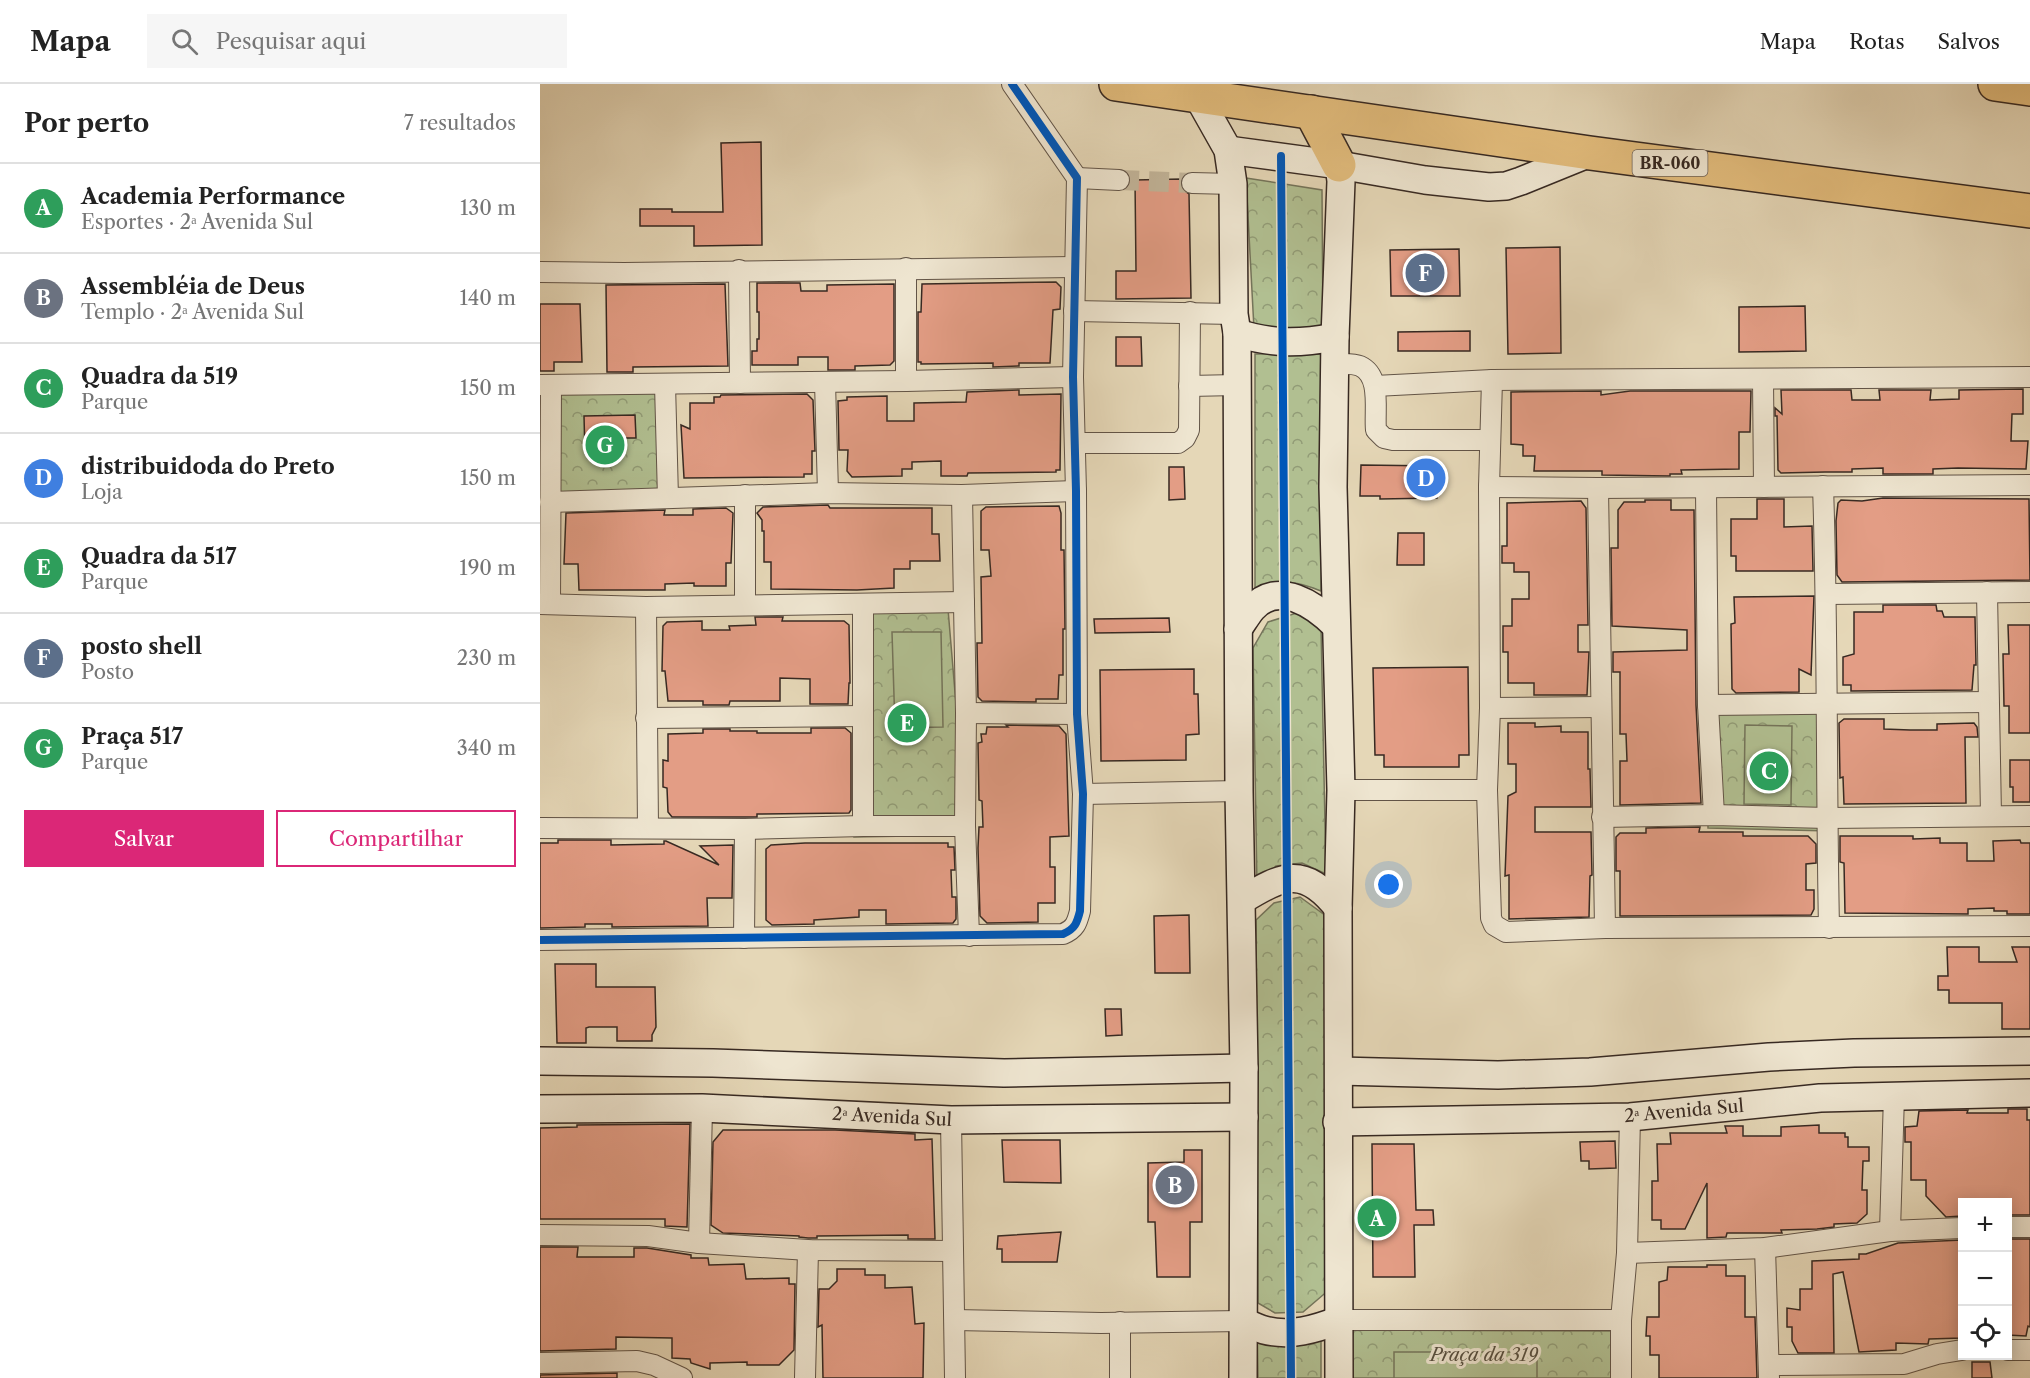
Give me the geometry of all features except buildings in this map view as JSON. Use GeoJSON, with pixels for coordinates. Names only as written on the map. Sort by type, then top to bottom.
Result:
{"type":"FeatureCollection","features":[{"type":"Feature","properties":{"kind":"highway","name":"BR-060"},"geometry":{"type":"LineString","coordinates":[[1116,84],[1590,153],[2030,211]]}},
{"type":"Feature","properties":{"kind":"highway"},"geometry":{"type":"LineString","coordinates":[[1995,84],[2030,89]]}},
{"type":"Feature","properties":{"kind":"highway"},"geometry":{"type":"LineString","coordinates":[[1311,112],[1339,165]]}},
{"type":"Feature","properties":{"kind":"main road"},"geometry":{"type":"LineString","coordinates":[[1197,95],[1228,150],[1233,184],[1244,1068],[1243,1378]]}},
{"type":"Feature","properties":{"kind":"main road"},"geometry":{"type":"LineString","coordinates":[[1228,150],[1339,165],[1425,180],[1489,187],[1506,186],[1521,181],[1590,153]]}},
{"type":"Feature","properties":{"kind":"main road"},"geometry":{"type":"LineString","coordinates":[[1339,165],[1341,181],[1335,337],[1333,487],[1341,790],[1337,1122],[1339,1378]]}},
{"type":"Feature","properties":{"kind":"main road"},"geometry":{"type":"LineString","coordinates":[[1236,323],[1259,339],[1282,343],[1335,337]]}},
{"type":"Feature","properties":{"kind":"main road"},"geometry":{"type":"LineString","coordinates":[[1239,629],[1254,607],[1268,598],[1284,595],[1305,601],[1336,626]]}},
{"type":"Feature","properties":{"kind":"main road"},"geometry":{"type":"LineString","coordinates":[[1242,900],[1286,877],[1313,884],[1328,895],[1338,908]]}},
{"type":"Feature","properties":{"kind":"main road"},"geometry":{"type":"LineString","coordinates":[[1339,1071],[1498,1075],[1590,1072],[1769,1057],[1854,1053],[2030,1052]]}},
{"type":"Feature","properties":{"kind":"main road"},"geometry":{"type":"LineString","coordinates":[[540,1061],[713,1063],[1004,1073],[1244,1068]]}},
{"type":"Feature","properties":{"kind":"main road"},"geometry":{"type":"LineString","coordinates":[[2030,1064],[2026,1077],[2030,1085]]}},
{"type":"Feature","properties":{"kind":"main road","name":"2ᵃ Avenida Sul"},"geometry":{"type":"LineString","coordinates":[[1337,1122],[1630,1118],[1820,1098],[2030,1093]]}},
{"type":"Feature","properties":{"kind":"main road","name":"2ᵃ Avenida Sul"},"geometry":{"type":"LineString","coordinates":[[540,1109],[702,1108],[951,1120],[1244,1117]]}},
{"type":"Feature","properties":{"kind":"main road"},"geometry":{"type":"LineString","coordinates":[[1242,1321],[1265,1330],[1291,1332],[1314,1330],[1339,1320]]}},
{"type":"Feature","properties":{"kind":"street"},"geometry":{"type":"LineString","coordinates":[[540,940],[1063,934],[1072,930],[1077,923],[1080,911],[1083,794],[1077,714],[1073,377],[1077,178],[1012,84]]}},
{"type":"Feature","properties":{"kind":"street"},"geometry":{"type":"LineString","coordinates":[[1077,178],[1119,180]]}},
{"type":"Feature","properties":{"kind":"street"},"geometry":{"type":"LineString","coordinates":[[1192,183],[1233,184]]}},
{"type":"Feature","properties":{"kind":"street"},"geometry":{"type":"LineString","coordinates":[[540,272],[1074,267]]}},
{"type":"Feature","properties":{"kind":"street"},"geometry":{"type":"LineString","coordinates":[[906,268],[906,381]]}},
{"type":"Feature","properties":{"kind":"street"},"geometry":{"type":"LineString","coordinates":[[739,270],[740,383]]}},
{"type":"Feature","properties":{"kind":"street"},"geometry":{"type":"LineString","coordinates":[[1074,311],[1190,312],[1236,323]]}},
{"type":"Feature","properties":{"kind":"street"},"geometry":{"type":"LineString","coordinates":[[1075,443],[1178,443],[1185,438],[1189,430],[1190,312]]}},
{"type":"Feature","properties":{"kind":"street"},"geometry":{"type":"LineString","coordinates":[[1335,364],[1360,366],[1371,376],[1376,386],[1376,430],[1384,438],[1393,440],[1490,440]]}},
{"type":"Feature","properties":{"kind":"street"},"geometry":{"type":"LineString","coordinates":[[964,602],[646,607],[545,604],[550,502],[545,385],[1073,377]]}},
{"type":"Feature","properties":{"kind":"street"},"geometry":{"type":"LineString","coordinates":[[1376,386],[1492,380],[2030,377]]}},
{"type":"Feature","properties":{"kind":"street"},"geometry":{"type":"LineString","coordinates":[[1763,379],[1764,487]]}},
{"type":"Feature","properties":{"kind":"street"},"geometry":{"type":"LineString","coordinates":[[1492,380],[1489,487],[1490,708],[1487,790],[1491,918],[1494,925],[1506,932],[1605,928],[2030,926]]}},
{"type":"Feature","properties":{"kind":"street"},"geometry":{"type":"LineString","coordinates":[[825,382],[828,493]]}},
{"type":"Feature","properties":{"kind":"street"},"geometry":{"type":"LineString","coordinates":[[665,384],[668,498]]}},
{"type":"Feature","properties":{"kind":"street"},"geometry":{"type":"LineString","coordinates":[[1189,386],[1237,385]]}},
{"type":"Feature","properties":{"kind":"street"},"geometry":{"type":"LineString","coordinates":[[1489,487],[1706,488],[2030,485]]}},
{"type":"Feature","properties":{"kind":"street"},"geometry":{"type":"LineString","coordinates":[[1823,486],[1827,594],[1829,928]]}},
{"type":"Feature","properties":{"kind":"street"},"geometry":{"type":"LineString","coordinates":[[1598,488],[1605,928]]}},
{"type":"Feature","properties":{"kind":"street"},"geometry":{"type":"LineString","coordinates":[[1706,488],[1708,705],[1714,815]]}},
{"type":"Feature","properties":{"kind":"street"},"geometry":{"type":"LineString","coordinates":[[550,502],[828,493],[962,495],[1076,491]]}},
{"type":"Feature","properties":{"kind":"street"},"geometry":{"type":"LineString","coordinates":[[745,495],[745,605]]}},
{"type":"Feature","properties":{"kind":"street"},"geometry":{"type":"LineString","coordinates":[[962,495],[966,713],[965,826],[969,936]]}},
{"type":"Feature","properties":{"kind":"street"},"geometry":{"type":"LineString","coordinates":[[1987,592],[1991,816]]}},
{"type":"Feature","properties":{"kind":"street"},"geometry":{"type":"LineString","coordinates":[[1827,594],[2030,592]]}},
{"type":"Feature","properties":{"kind":"street"},"geometry":{"type":"LineString","coordinates":[[863,604],[863,826]]}},
{"type":"Feature","properties":{"kind":"street"},"geometry":{"type":"LineString","coordinates":[[646,607],[648,828]]}},
{"type":"Feature","properties":{"kind":"street"},"geometry":{"type":"LineString","coordinates":[[1708,705],[1988,702]]}},
{"type":"Feature","properties":{"kind":"street"},"geometry":{"type":"LineString","coordinates":[[1490,708],[1600,707]]}},
{"type":"Feature","properties":{"kind":"street"},"geometry":{"type":"LineString","coordinates":[[966,713],[1077,714]]}},
{"type":"Feature","properties":{"kind":"street"},"geometry":{"type":"LineString","coordinates":[[646,718],[862,717]]}},
{"type":"Feature","properties":{"kind":"street"},"geometry":{"type":"LineString","coordinates":[[1341,790],[1487,790]]}},
{"type":"Feature","properties":{"kind":"street"},"geometry":{"type":"LineString","coordinates":[[1083,794],[1239,791]]}},
{"type":"Feature","properties":{"kind":"street"},"geometry":{"type":"LineString","coordinates":[[1602,817],[2030,816]]}},
{"type":"Feature","properties":{"kind":"street"},"geometry":{"type":"LineString","coordinates":[[540,828],[745,829],[965,826]]}},
{"type":"Feature","properties":{"kind":"street"},"geometry":{"type":"LineString","coordinates":[[744,938],[745,829]]}},
{"type":"Feature","properties":{"kind":"street"},"geometry":{"type":"LineString","coordinates":[[1890,1231],[1894,1095]]}},
{"type":"Feature","properties":{"kind":"street"},"geometry":{"type":"LineString","coordinates":[[699,1243],[702,1108]]}},
{"type":"Feature","properties":{"kind":"street"},"geometry":{"type":"LineString","coordinates":[[1621,1378],[1621,1320],[1627,1252],[1630,1118]]}},
{"type":"Feature","properties":{"kind":"street"},"geometry":{"type":"LineString","coordinates":[[951,1120],[956,1378]]}},
{"type":"Feature","properties":{"kind":"street"},"geometry":{"type":"LineString","coordinates":[[2012,1227],[2030,1227]]}},
{"type":"Feature","properties":{"kind":"street"},"geometry":{"type":"LineString","coordinates":[[1627,1252],[1766,1248],[1890,1231],[1958,1228]]}},
{"type":"Feature","properties":{"kind":"street"},"geometry":{"type":"LineString","coordinates":[[540,1235],[648,1236],[699,1243],[808,1250],[953,1251]]}},
{"type":"Feature","properties":{"kind":"street"},"geometry":{"type":"LineString","coordinates":[[1766,1248],[1769,1372],[1904,1371],[1937,1354],[1958,1351]]}},
{"type":"Feature","properties":{"kind":"street"},"geometry":{"type":"LineString","coordinates":[[805,1378],[808,1250]]}},
{"type":"Feature","properties":{"kind":"street"},"geometry":{"type":"LineString","coordinates":[[956,1320],[1242,1321]]}},
{"type":"Feature","properties":{"kind":"street"},"geometry":{"type":"LineString","coordinates":[[1339,1320],[1621,1320]]}},
{"type":"Feature","properties":{"kind":"street"},"geometry":{"type":"LineString","coordinates":[[1120,1322],[1120,1378]]}},
{"type":"Feature","properties":{"kind":"street"},"geometry":{"type":"LineString","coordinates":[[2012,1350],[2030,1350]]}},
{"type":"Feature","properties":{"kind":"street"},"geometry":{"type":"LineString","coordinates":[[540,1363],[637,1361],[654,1365],[682,1378]]}},
{"type":"Feature","properties":{"kind":"green space"},"geometry":{"type":"Polygon","coordinates":[[[1246,178],[1322,190],[1323,329],[1254,329],[1246,178]]]}},
{"type":"Feature","properties":{"kind":"green space"},"geometry":{"type":"Polygon","coordinates":[[[1255,354],[1324,354],[1321,591],[1288,582],[1255,590],[1255,354]]]}},
{"type":"Feature","properties":{"kind":"green space"},"geometry":{"type":"Polygon","coordinates":[[[662,393],[665,495],[549,500],[547,394],[662,393]]]}},
{"type":"Feature","properties":{"kind":"green space"},"geometry":{"type":"Polygon","coordinates":[[[948,609],[967,835],[854,837],[860,611],[948,609]]]}},
{"type":"Feature","properties":{"kind":"green space"},"geometry":{"type":"Polygon","coordinates":[[[1306,610],[1321,627],[1326,874],[1302,863],[1276,866],[1257,886],[1253,648],[1268,622],[1306,610]]]}},
{"type":"Feature","properties":{"kind":"green space"},"geometry":{"type":"Polygon","coordinates":[[[892,632],[941,632],[943,727],[895,728],[892,632]]]}},
{"type":"Feature","properties":{"kind":"green space"},"geometry":{"type":"Polygon","coordinates":[[[1831,711],[1830,831],[1708,828],[1707,713],[1831,711]]]}},
{"type":"Feature","properties":{"kind":"green space"},"geometry":{"type":"Polygon","coordinates":[[[1745,725],[1792,726],[1791,805],[1744,804],[1745,725]]]}},
{"type":"Feature","properties":{"kind":"green space"},"geometry":{"type":"Polygon","coordinates":[[[1300,897],[1326,916],[1330,1289],[1303,1312],[1275,1313],[1258,1303],[1256,920],[1274,903],[1300,897]]]}},
{"type":"Feature","properties":{"kind":"green space","name":"Praça da 319"},"geometry":{"type":"Polygon","coordinates":[[[1348,1330],[1621,1331],[1621,1378],[1348,1378],[1348,1330]]]}},
{"type":"Feature","properties":{"kind":"green space"},"geometry":{"type":"Polygon","coordinates":[[[1257,1332],[1292,1348],[1321,1332],[1321,1378],[1258,1378],[1257,1332]]]}},
{"type":"Feature","properties":{"kind":"green space"},"geometry":{"type":"Polygon","coordinates":[[[1394,1352],[1537,1352],[1537,1378],[1394,1378],[1394,1352]]]}},
{"type":"Feature","properties":{"kind":"tunnel"},"geometry":{"type":"LineString","coordinates":[[1119,180],[1192,183]]}},
{"type":"Feature","properties":{"kind":"cycle path"},"geometry":{"type":"LineString","coordinates":[[540,940],[1063,934],[1075,925],[1080,911],[1083,794],[1077,714],[1073,377],[1077,178],[1012,84]]}},
{"type":"Feature","properties":{"kind":"cycle path"},"geometry":{"type":"LineString","coordinates":[[1281,156],[1291,1378]]}},
{"type":"Feature","properties":{"kind":"place","name":"posto shell"},"geometry":{"type":"Point","coordinates":[1425,273]}},
{"type":"Feature","properties":{"kind":"place","name":"Praça 517"},"geometry":{"type":"Point","coordinates":[605,445]}},
{"type":"Feature","properties":{"kind":"place","name":"distribuidoda do Preto"},"geometry":{"type":"Point","coordinates":[1426,478]}},
{"type":"Feature","properties":{"kind":"place","name":"Quadra da 517"},"geometry":{"type":"Point","coordinates":[907,723]}},
{"type":"Feature","properties":{"kind":"place","name":"Quadra da 519"},"geometry":{"type":"Point","coordinates":[1769,771]}},
{"type":"Feature","properties":{"kind":"place","name":"Assembléia de Deus"},"geometry":{"type":"Point","coordinates":[1175,1185]}},
{"type":"Feature","properties":{"kind":"place","name":"Academia Performance"},"geometry":{"type":"Point","coordinates":[1377,1218]}}]}
